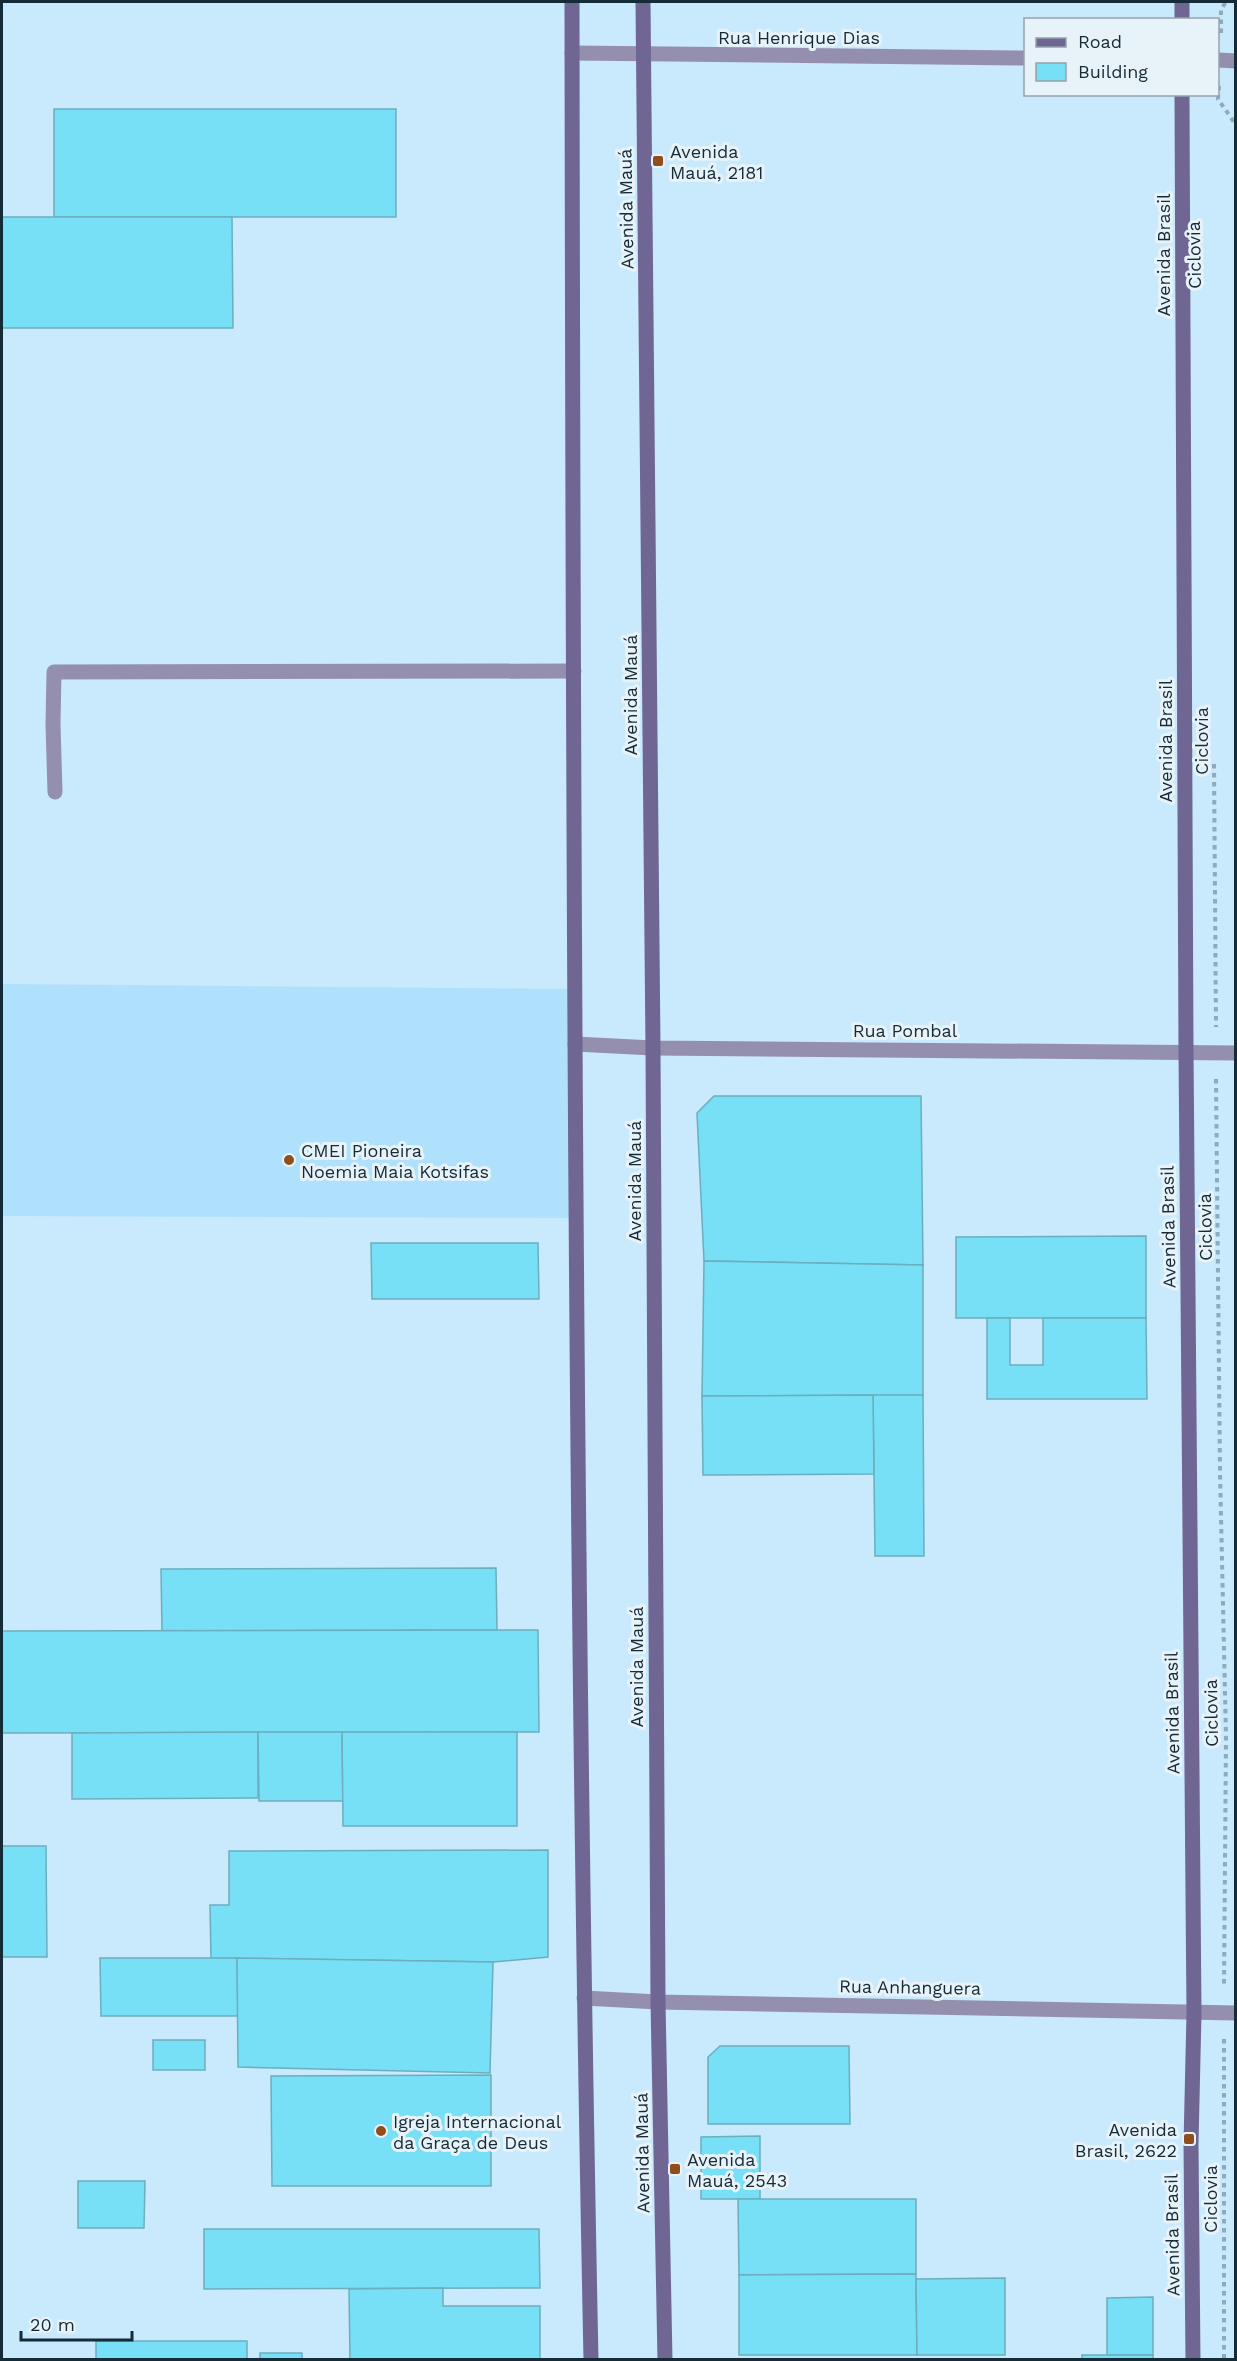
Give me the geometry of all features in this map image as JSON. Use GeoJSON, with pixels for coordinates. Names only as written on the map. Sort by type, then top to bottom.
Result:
{"type":"FeatureCollection","features":[{"type":"Feature","properties":{"kind":"main road"},"geometry":{"type":"LineString","coordinates":[[572,2],[575,1044],[584,1998],[591,2360]]}},
{"type":"Feature","properties":{"kind":"main road","name":"Avenida Mauá"},"geometry":{"type":"LineString","coordinates":[[643,2],[653,1048],[658,2002],[665,2360]]}},
{"type":"Feature","properties":{"kind":"main road"},"geometry":{"type":"LineString","coordinates":[[1182,2],[1182,18]]}},
{"type":"Feature","properties":{"kind":"main road","name":"Avenida Brasil"},"geometry":{"type":"LineString","coordinates":[[1182,96],[1186,1051],[1194,2013],[1191,2144],[1193,2360]]}},
{"type":"Feature","properties":{"kind":"street","name":"Rua Henrique Dias"},"geometry":{"type":"LineString","coordinates":[[572,53],[1024,58]]}},
{"type":"Feature","properties":{"kind":"street"},"geometry":{"type":"LineString","coordinates":[[1219,60],[1236,61]]}},
{"type":"Feature","properties":{"kind":"street"},"geometry":{"type":"LineString","coordinates":[[55,792],[54,672],[574,671]]}},
{"type":"Feature","properties":{"kind":"street","name":"Rua Pombal"},"geometry":{"type":"LineString","coordinates":[[575,1044],[653,1048],[1236,1053]]}},
{"type":"Feature","properties":{"kind":"street","name":"Rua Anhanguera"},"geometry":{"type":"LineString","coordinates":[[584,1998],[658,2002],[1230,2012]]}},
{"type":"Feature","properties":{"kind":"path","name":"Ciclovia"},"geometry":{"type":"LineString","coordinates":[[1214,759],[1220,1494],[1230,2012],[1224,2360]]}},
{"type":"Feature","properties":{"kind":"shaded area"},"geometry":{"type":"Polygon","coordinates":[[[2,984],[575,989],[576,1218],[2,1216],[2,984]]]}},
{"type":"Feature","properties":{"kind":"building"},"geometry":{"type":"Polygon","coordinates":[[[54,109],[396,109],[396,217],[54,217],[54,109]]]}},
{"type":"Feature","properties":{"kind":"building"},"geometry":{"type":"Polygon","coordinates":[[[2,217],[232,217],[233,328],[2,328],[2,217]]]}},
{"type":"Feature","properties":{"kind":"building"},"geometry":{"type":"Polygon","coordinates":[[[714,1096],[921,1096],[923,1265],[704,1261],[697,1113],[714,1096]]]}},
{"type":"Feature","properties":{"kind":"building"},"geometry":{"type":"Polygon","coordinates":[[[1146,1236],[1146,1318],[956,1318],[956,1237],[1146,1236]]]}},
{"type":"Feature","properties":{"kind":"building"},"geometry":{"type":"Polygon","coordinates":[[[371,1243],[538,1243],[539,1299],[372,1299],[371,1243]]]}},
{"type":"Feature","properties":{"kind":"building"},"geometry":{"type":"Polygon","coordinates":[[[704,1261],[923,1265],[923,1395],[702,1396],[704,1261]]]}},
{"type":"Feature","properties":{"kind":"building"},"geometry":{"type":"Polygon","coordinates":[[[987,1318],[1010,1318],[1010,1365],[1043,1365],[1043,1318],[1146,1318],[1147,1399],[987,1399],[987,1318]]]}},
{"type":"Feature","properties":{"kind":"building"},"geometry":{"type":"Polygon","coordinates":[[[873,1395],[923,1395],[924,1556],[875,1556],[873,1395]]]}},
{"type":"Feature","properties":{"kind":"building"},"geometry":{"type":"Polygon","coordinates":[[[873,1395],[874,1474],[703,1475],[702,1396],[873,1395]]]}},
{"type":"Feature","properties":{"kind":"building"},"geometry":{"type":"Polygon","coordinates":[[[496,1568],[497,1630],[162,1631],[161,1569],[496,1568]]]}},
{"type":"Feature","properties":{"kind":"building"},"geometry":{"type":"Polygon","coordinates":[[[538,1630],[539,1732],[2,1733],[2,1631],[538,1630]]]}},
{"type":"Feature","properties":{"kind":"building"},"geometry":{"type":"Polygon","coordinates":[[[258,1732],[258,1798],[72,1799],[72,1733],[258,1732]]]}},
{"type":"Feature","properties":{"kind":"building"},"geometry":{"type":"Polygon","coordinates":[[[258,1732],[342,1732],[343,1801],[259,1801],[258,1732]]]}},
{"type":"Feature","properties":{"kind":"building"},"geometry":{"type":"Polygon","coordinates":[[[342,1732],[517,1732],[517,1826],[343,1826],[342,1732]]]}},
{"type":"Feature","properties":{"kind":"building"},"geometry":{"type":"Polygon","coordinates":[[[2,1846],[46,1846],[47,1957],[2,1957],[2,1846]]]}},
{"type":"Feature","properties":{"kind":"building"},"geometry":{"type":"Polygon","coordinates":[[[548,1850],[548,1957],[493,1962],[211,1958],[210,1905],[229,1905],[229,1851],[548,1850]]]}},
{"type":"Feature","properties":{"kind":"building"},"geometry":{"type":"Polygon","coordinates":[[[100,1958],[237,1958],[238,2016],[101,2016],[100,1958]]]}},
{"type":"Feature","properties":{"kind":"building"},"geometry":{"type":"Polygon","coordinates":[[[237,1958],[493,1962],[490,2073],[238,2067],[237,1958]]]}},
{"type":"Feature","properties":{"kind":"building"},"geometry":{"type":"Polygon","coordinates":[[[153,2040],[205,2040],[205,2070],[153,2070],[153,2040]]]}},
{"type":"Feature","properties":{"kind":"building"},"geometry":{"type":"Polygon","coordinates":[[[720,2046],[849,2046],[850,2124],[708,2124],[708,2057],[720,2046]]]}},
{"type":"Feature","properties":{"kind":"building","name":"Igreja Internacional da Graça de Deus"},"geometry":{"type":"Polygon","coordinates":[[[491,2075],[491,2186],[272,2186],[271,2076],[491,2075]]]}},
{"type":"Feature","properties":{"kind":"building"},"geometry":{"type":"Polygon","coordinates":[[[760,2136],[760,2199],[701,2199],[701,2137],[760,2136]]]}},
{"type":"Feature","properties":{"kind":"building"},"geometry":{"type":"Polygon","coordinates":[[[78,2181],[145,2181],[144,2228],[78,2228],[78,2181]]]}},
{"type":"Feature","properties":{"kind":"building"},"geometry":{"type":"Polygon","coordinates":[[[738,2199],[916,2199],[916,2274],[739,2275],[738,2199]]]}},
{"type":"Feature","properties":{"kind":"building"},"geometry":{"type":"Polygon","coordinates":[[[204,2229],[539,2229],[540,2288],[204,2289],[204,2229]]]}},
{"type":"Feature","properties":{"kind":"building"},"geometry":{"type":"Polygon","coordinates":[[[916,2274],[917,2355],[739,2355],[739,2275],[916,2274]]]}},
{"type":"Feature","properties":{"kind":"building"},"geometry":{"type":"Polygon","coordinates":[[[1005,2278],[1005,2355],[917,2355],[916,2279],[1005,2278]]]}},
{"type":"Feature","properties":{"kind":"building"},"geometry":{"type":"Polygon","coordinates":[[[443,2288],[443,2306],[540,2306],[540,2360],[350,2360],[349,2289],[443,2288]]]}},
{"type":"Feature","properties":{"kind":"building"},"geometry":{"type":"Polygon","coordinates":[[[1153,2297],[1153,2355],[1107,2355],[1107,2298],[1153,2297]]]}},
{"type":"Feature","properties":{"kind":"building"},"geometry":{"type":"Polygon","coordinates":[[[96,2341],[247,2341],[247,2360],[96,2360],[96,2341]]]}},
{"type":"Feature","properties":{"kind":"building"},"geometry":{"type":"Polygon","coordinates":[[[260,2353],[302,2353],[302,2360],[260,2360],[260,2353]]]}},
{"type":"Feature","properties":{"kind":"building"},"geometry":{"type":"Polygon","coordinates":[[[1082,2355],[1153,2355],[1153,2360],[1082,2360],[1082,2355]]]}},
{"type":"Feature","properties":{"kind":"place","name":"Avenida Mauá, 2181"},"geometry":{"type":"Point","coordinates":[658,161]}},
{"type":"Feature","properties":{"kind":"place","name":"CMEI Pioneira Noemia Maia Kotsifas"},"geometry":{"type":"Point","coordinates":[289,1160]}},
{"type":"Feature","properties":{"kind":"place","name":"Igreja Internacional da Graça de Deus"},"geometry":{"type":"Point","coordinates":[381,2131]}},
{"type":"Feature","properties":{"kind":"place","name":"Avenida Brasil, 2622"},"geometry":{"type":"Point","coordinates":[1189,2139]}},
{"type":"Feature","properties":{"kind":"place","name":"Avenida Mauá, 2543"},"geometry":{"type":"Point","coordinates":[675,2169]}}]}
